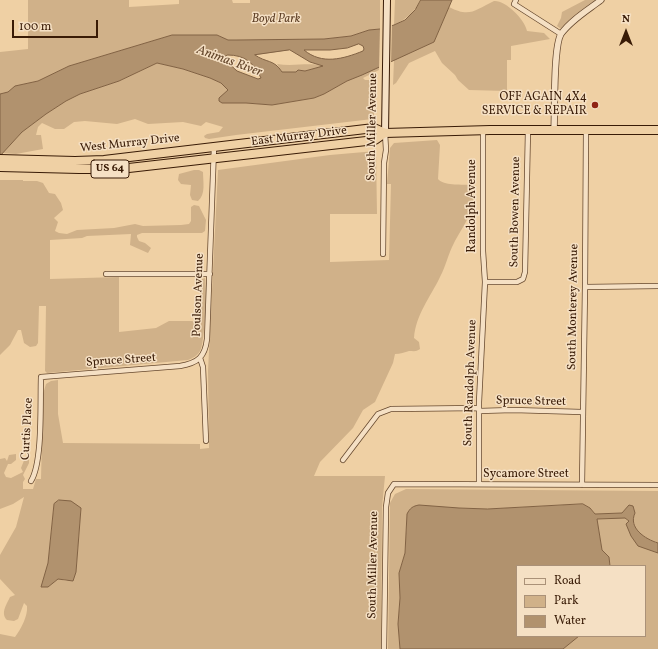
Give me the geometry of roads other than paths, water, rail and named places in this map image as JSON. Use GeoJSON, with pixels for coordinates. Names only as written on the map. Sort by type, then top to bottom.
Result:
{"type":"FeatureCollection","features":[{"type":"Feature","properties":{"kind":"highway","name":"East Murray Drive"},"geometry":{"type":"LineString","coordinates":[[214,147],[374,128],[385,133],[483,130],[658,130]]}},
{"type":"Feature","properties":{"kind":"highway","name":"East Murray Drive"},"geometry":{"type":"LineString","coordinates":[[214,159],[375,140],[385,133]]}},
{"type":"Feature","properties":{"kind":"highway","name":"West Murray Drive"},"geometry":{"type":"LineString","coordinates":[[0,159],[100,160],[214,147]]}},
{"type":"Feature","properties":{"kind":"highway","name":"West Murray Drive"},"geometry":{"type":"LineString","coordinates":[[3,167],[79,170],[114,169],[214,159]]}},
{"type":"Feature","properties":{"kind":"main road","name":"South Miller Avenue"},"geometry":{"type":"LineString","coordinates":[[385,133],[386,0]]}},
{"type":"Feature","properties":{"kind":"street"},"geometry":{"type":"LineString","coordinates":[[516,0],[514,4],[561,34]]}},
{"type":"Feature","properties":{"kind":"street"},"geometry":{"type":"LineString","coordinates":[[554,130],[556,54],[561,34],[571,24],[602,0]]}},
{"type":"Feature","properties":{"kind":"street","name":"Randolph Avenue"},"geometry":{"type":"LineString","coordinates":[[483,130],[483,251],[485,282]]}},
{"type":"Feature","properties":{"kind":"street","name":"South Bowen Avenue"},"geometry":{"type":"LineString","coordinates":[[485,282],[517,282],[523,279],[525,272],[528,130]]}},
{"type":"Feature","properties":{"kind":"street","name":"South Monterey Avenue"},"geometry":{"type":"LineString","coordinates":[[582,485],[586,130]]}},
{"type":"Feature","properties":{"kind":"street","name":"South Miller Avenue"},"geometry":{"type":"LineString","coordinates":[[383,254],[384,163],[386,150],[385,133]]}},
{"type":"Feature","properties":{"kind":"street","name":"Poulson Avenue"},"geometry":{"type":"LineString","coordinates":[[200,358],[205,350],[207,339],[214,147]]}},
{"type":"Feature","properties":{"kind":"street"},"geometry":{"type":"LineString","coordinates":[[106,274],[210,274]]}},
{"type":"Feature","properties":{"kind":"street","name":"South Randolph Avenue"},"geometry":{"type":"LineString","coordinates":[[479,484],[479,410],[485,282]]}},
{"type":"Feature","properties":{"kind":"street"},"geometry":{"type":"LineString","coordinates":[[585,287],[658,286]]}},
{"type":"Feature","properties":{"kind":"street"},"geometry":{"type":"LineString","coordinates":[[200,358],[204,368],[206,441]]}},
{"type":"Feature","properties":{"kind":"street","name":"Spruce Street"},"geometry":{"type":"LineString","coordinates":[[41,377],[180,366],[192,364],[200,358]]}},
{"type":"Feature","properties":{"kind":"street","name":"Curtis Place"},"geometry":{"type":"LineString","coordinates":[[31,481],[35,475],[38,453],[41,377]]}},
{"type":"Feature","properties":{"kind":"street","name":"Spruce Street"},"geometry":{"type":"LineString","coordinates":[[343,460],[378,414],[391,409],[582,412]]}},
{"type":"Feature","properties":{"kind":"street","name":"South Miller Avenue"},"geometry":{"type":"LineString","coordinates":[[384,649],[386,507],[388,493],[394,484]]}},
{"type":"Feature","properties":{"kind":"street","name":"Sycamore Street"},"geometry":{"type":"LineString","coordinates":[[394,484],[658,485]]}},
{"type":"Feature","properties":{"kind":"water"},"geometry":{"type":"Polygon","coordinates":[[[421,0],[452,0],[434,42],[347,81],[314,98],[272,105],[222,103],[219,101],[219,98],[228,90],[221,83],[183,69],[157,63],[119,81],[80,94],[66,101],[22,132],[0,156],[0,94],[8,92],[15,86],[38,81],[69,66],[172,35],[217,35],[228,40],[324,39],[351,36],[369,30],[394,25],[405,20],[415,10],[421,0]],[[359,44],[347,48],[330,50],[304,50],[318,58],[333,59],[363,51],[363,46],[359,44]],[[290,50],[255,55],[273,63],[282,72],[296,72],[298,70],[305,71],[323,66],[310,62],[290,50]],[[228,55],[223,58],[237,71],[258,79],[261,78],[252,64],[244,58],[228,55]]]}},
{"type":"Feature","properties":{"kind":"water"},"geometry":{"type":"Polygon","coordinates":[[[59,500],[71,501],[81,508],[76,572],[73,581],[58,579],[48,587],[41,587],[48,563],[54,504],[59,500]]]}},
{"type":"Feature","properties":{"kind":"water"},"geometry":{"type":"Polygon","coordinates":[[[583,504],[590,508],[595,514],[622,513],[629,505],[633,506],[635,513],[633,518],[636,528],[643,536],[658,543],[658,553],[638,546],[631,536],[626,524],[629,521],[625,518],[597,519],[602,550],[609,557],[610,565],[516,565],[516,637],[578,637],[563,649],[400,649],[398,624],[400,598],[399,573],[405,553],[407,514],[409,510],[419,505],[487,509],[583,504]]]}},
{"type":"Feature","properties":{"kind":"place","name":"OFF AGAIN 4X4 SERVICE & REPAIR"},"geometry":{"type":"Point","coordinates":[595,105]}},
{"type":"Feature","properties":{"kind":"park label","name":"Boyd Park"},"geometry":{"type":"Point","coordinates":[276,20]}},
{"type":"Feature","properties":{"kind":"water label","name":"Animas River"},"geometry":{"type":"Point","coordinates":[229,62]}}]}
